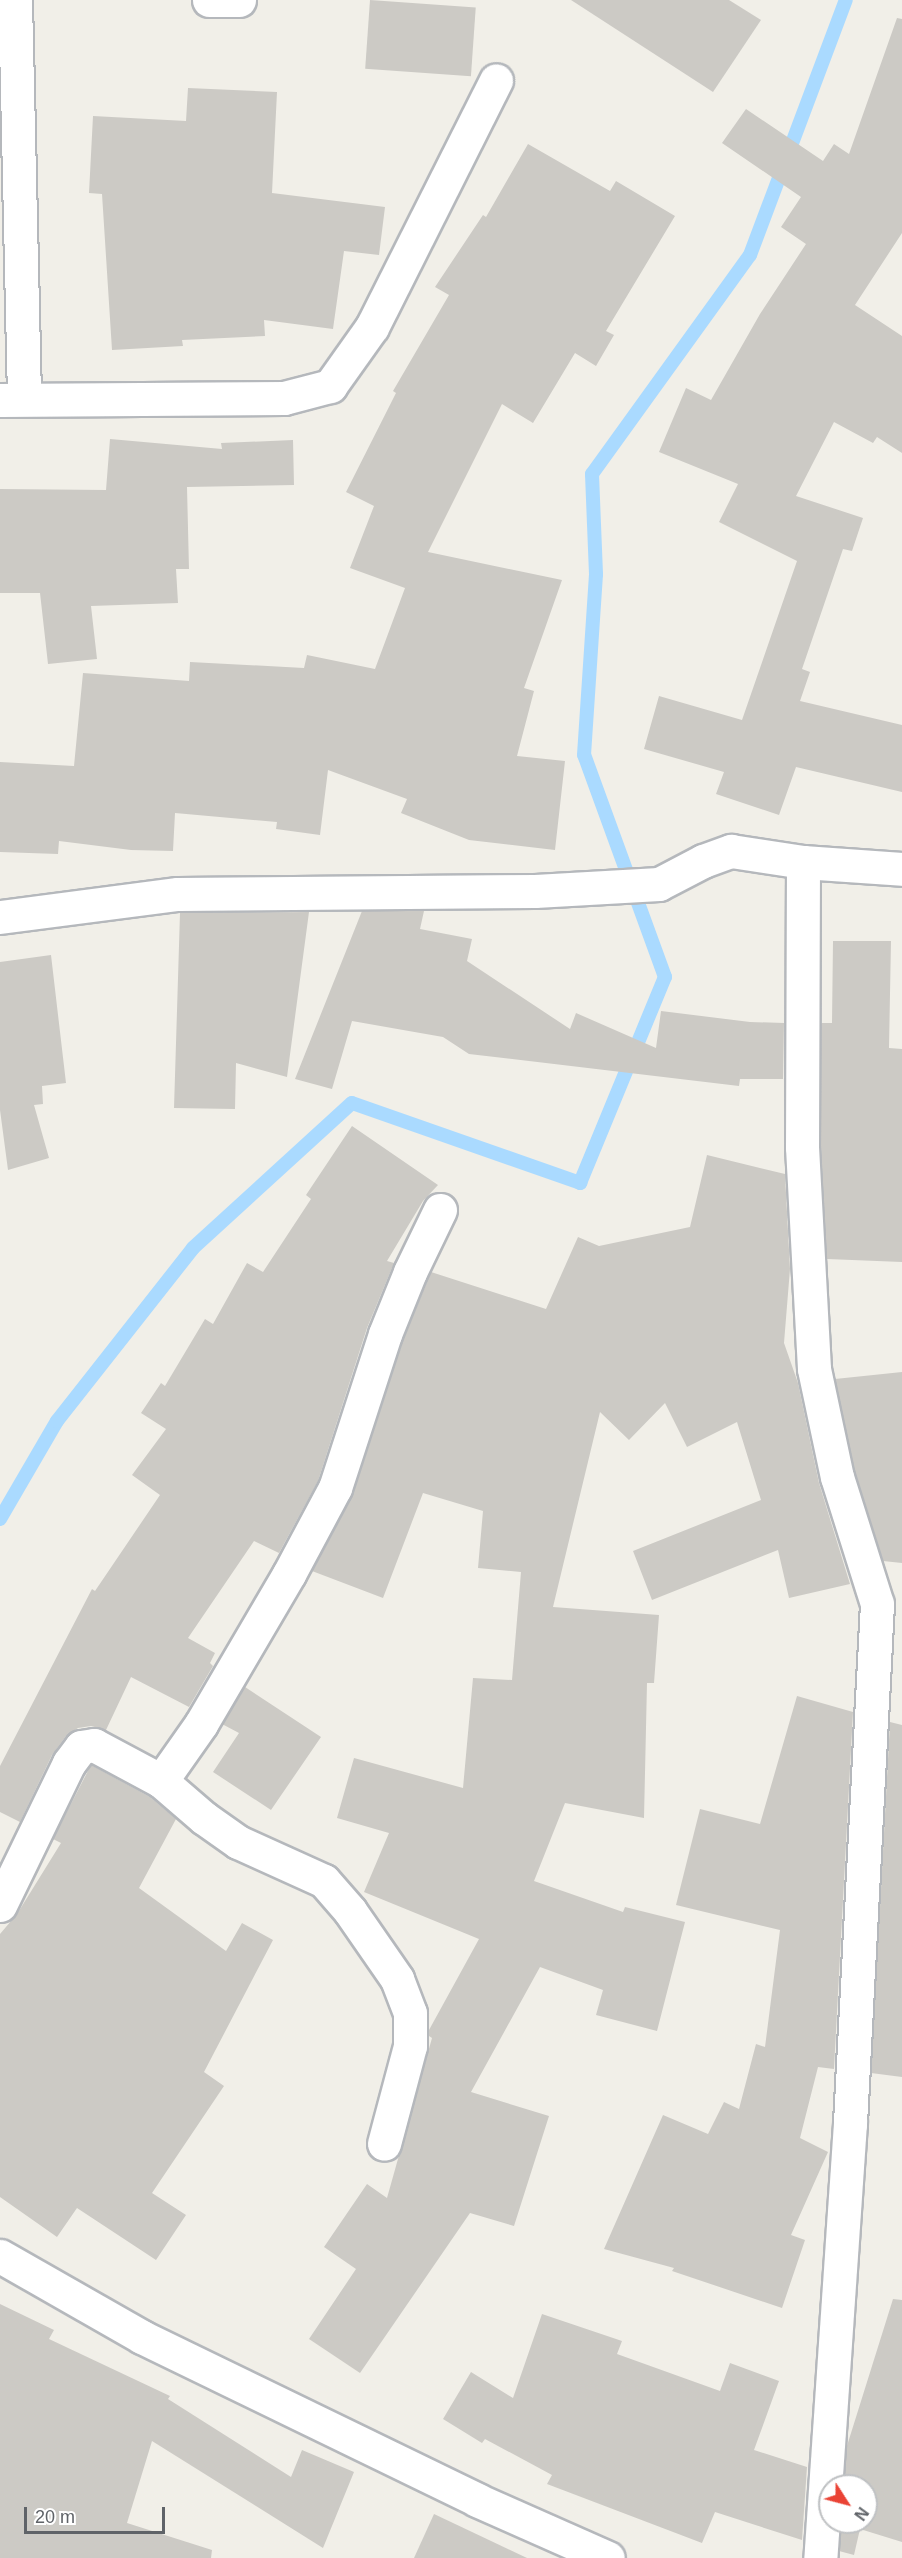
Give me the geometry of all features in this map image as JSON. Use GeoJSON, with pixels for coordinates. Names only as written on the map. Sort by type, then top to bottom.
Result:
{"type":"FeatureCollection","features":[{"type":"Feature","properties":{"kind":"street"},"geometry":{"type":"LineString","coordinates":[[15,0],[12,399],[284,398],[330,386],[372,327],[496,80]]}},
{"type":"Feature","properties":{"kind":"street"},"geometry":{"type":"LineString","coordinates":[[209,0],[240,0]]}},
{"type":"Feature","properties":{"kind":"street"},"geometry":{"type":"LineString","coordinates":[[0,916],[178,894],[535,891],[659,884],[703,861],[731,851],[803,862],[902,869]]}},
{"type":"Feature","properties":{"kind":"street"},"geometry":{"type":"LineString","coordinates":[[803,862],[802,1147],[814,1369],[837,1477],[878,1604],[850,2123],[820,2558]]}},
{"type":"Feature","properties":{"kind":"street"},"geometry":{"type":"LineString","coordinates":[[161,1781],[207,1714],[290,1574],[334,1488],[385,1334],[410,1272],[440,1210]]}},
{"type":"Feature","properties":{"kind":"street"},"geometry":{"type":"LineString","coordinates":[[0,1905],[69,1763],[81,1747],[94,1745],[161,1781],[204,1818],[238,1842],[324,1881],[350,1911],[397,1979],[410,2013],[410,2046],[384,2144]]}},
{"type":"Feature","properties":{"kind":"street"},"geometry":{"type":"LineString","coordinates":[[0,2256],[142,2337],[466,2494],[608,2558]]}},
{"type":"Feature","properties":{"kind":"building"},"geometry":{"type":"Polygon","coordinates":[[[370,0],[476,7],[471,76],[365,69],[370,0]]]}},
{"type":"Feature","properties":{"kind":"building"},"geometry":{"type":"Polygon","coordinates":[[[571,0],[729,0],[761,20],[713,92],[571,0]]]}},
{"type":"Feature","properties":{"kind":"building"},"geometry":{"type":"Polygon","coordinates":[[[897,18],[902,19],[902,233],[855,305],[902,336],[902,453],[877,437],[873,443],[834,422],[796,496],[863,518],[852,551],[843,549],[802,669],[810,672],[800,701],[902,725],[902,792],[796,767],[779,815],[716,794],[724,772],[644,749],[659,696],[742,720],[797,561],[719,522],[738,484],[659,452],[686,388],[711,400],[760,314],[806,244],[781,227],[801,197],[722,143],[746,109],[823,161],[834,144],[849,154],[897,18]]]}},
{"type":"Feature","properties":{"kind":"building"},"geometry":{"type":"Polygon","coordinates":[[[188,88],[277,92],[272,193],[385,207],[379,255],[344,251],[333,329],[264,320],[265,336],[182,340],[183,346],[112,350],[102,194],[89,193],[93,116],[186,121],[188,88]]]}},
{"type":"Feature","properties":{"kind":"building"},"geometry":{"type":"Polygon","coordinates":[[[528,144],[610,191],[616,181],[675,216],[606,331],[614,335],[596,366],[575,353],[533,423],[502,404],[428,552],[562,580],[524,688],[534,691],[517,756],[565,761],[555,850],[469,840],[401,813],[407,799],[328,770],[320,835],[276,829],[277,822],[175,813],[173,851],[131,850],[59,841],[58,854],[0,852],[0,762],[74,766],[83,673],[189,681],[190,662],[304,668],[307,655],[375,669],[405,588],[350,568],[374,506],[346,492],[396,393],[393,391],[449,295],[435,287],[483,215],[486,217],[528,144]]]}},
{"type":"Feature","properties":{"kind":"building"},"geometry":{"type":"Polygon","coordinates":[[[110,439],[222,449],[221,443],[293,440],[294,485],[187,487],[189,569],[176,569],[178,603],[91,606],[97,659],[48,664],[40,593],[0,593],[0,489],[106,490],[110,439]]]}},
{"type":"Feature","properties":{"kind":"building"},"geometry":{"type":"Polygon","coordinates":[[[362,911],[424,911],[420,929],[472,939],[467,961],[570,1029],[576,1013],[656,1048],[661,1011],[750,1022],[784,1023],[783,1079],[740,1079],[739,1086],[469,1054],[443,1037],[352,1021],[332,1089],[295,1079],[362,911]]]}},
{"type":"Feature","properties":{"kind":"building"},"geometry":{"type":"Polygon","coordinates":[[[309,912],[287,1077],[236,1063],[235,1109],[174,1108],[180,913],[309,912]]]}},
{"type":"Feature","properties":{"kind":"building"},"geometry":{"type":"Polygon","coordinates":[[[833,941],[891,941],[889,1048],[902,1049],[902,1262],[827,1259],[821,1147],[821,1023],[832,1023],[833,941]]]}},
{"type":"Feature","properties":{"kind":"building"},"geometry":{"type":"Polygon","coordinates":[[[51,955],[66,1083],[42,1086],[43,1104],[34,1105],[49,1158],[8,1170],[0,1110],[0,962],[51,955]]]}},
{"type":"Feature","properties":{"kind":"building"},"geometry":{"type":"Polygon","coordinates":[[[352,1126],[438,1185],[423,1201],[387,1261],[394,1263],[367,1328],[318,1481],[279,1553],[254,1541],[188,1638],[215,1653],[210,1663],[213,1666],[189,1707],[131,1677],[106,1730],[91,1726],[78,1728],[66,1736],[52,1755],[20,1822],[0,1812],[0,1766],[92,1589],[95,1591],[160,1495],[132,1475],[166,1429],[141,1413],[161,1383],[165,1386],[205,1319],[213,1324],[247,1263],[263,1272],[311,1199],[306,1195],[352,1126]]]}},
{"type":"Feature","properties":{"kind":"building"},"geometry":{"type":"Polygon","coordinates":[[[707,1155],[785,1174],[790,1269],[784,1343],[798,1383],[819,1483],[850,1584],[789,1598],[778,1550],[652,1600],[633,1551],[761,1500],[737,1422],[687,1447],[665,1403],[629,1440],[600,1412],[553,1607],[659,1615],[654,1683],[647,1683],[644,1818],[565,1803],[534,1881],[623,1912],[625,1907],[685,1922],[657,2031],[596,2015],[603,1990],[540,1967],[471,2092],[549,2116],[514,2226],[470,2213],[360,2373],[309,2339],[356,2269],[324,2247],[367,2184],[387,2198],[432,2038],[429,2036],[429,2030],[479,1939],[364,1892],[389,1833],[337,1818],[354,1758],[463,1788],[473,1678],[512,1680],[521,1572],[478,1568],[483,1511],[423,1493],[383,1598],[312,1571],[353,1494],[403,1340],[431,1272],[546,1309],[578,1237],[599,1246],[690,1227],[707,1155]]]}},
{"type":"Feature","properties":{"kind":"building"},"geometry":{"type":"Polygon","coordinates":[[[902,1372],[902,1563],[883,1561],[855,1472],[835,1379],[902,1372]]]}},
{"type":"Feature","properties":{"kind":"building"},"geometry":{"type":"Polygon","coordinates":[[[245,1687],[321,1737],[271,1810],[213,1772],[239,1733],[222,1724],[245,1687]]]}},
{"type":"Feature","properties":{"kind":"building"},"geometry":{"type":"Polygon","coordinates":[[[797,1696],[853,1712],[834,2069],[818,2067],[800,2138],[828,2152],[791,2235],[805,2240],[782,2308],[672,2271],[674,2268],[604,2249],[663,2115],[708,2134],[724,2102],[739,2109],[756,2044],[765,2047],[780,1930],[676,1905],[700,1809],[760,1824],[797,1696]]]}},
{"type":"Feature","properties":{"kind":"building"},"geometry":{"type":"Polygon","coordinates":[[[890,1722],[902,1725],[902,2077],[871,2073],[890,1722]]]}},
{"type":"Feature","properties":{"kind":"building"},"geometry":{"type":"Polygon","coordinates":[[[91,1765],[150,1797],[176,1819],[139,1888],[226,1951],[242,1923],[273,1940],[204,2072],[224,2086],[152,2193],[186,2215],[156,2260],[77,2208],[57,2237],[0,2197],[0,1934],[17,1914],[61,1843],[53,1839],[91,1765]]]}},
{"type":"Feature","properties":{"kind":"building"},"geometry":{"type":"Polygon","coordinates":[[[893,2299],[902,2300],[902,2542],[876,2534],[878,2534],[878,2474],[845,2474],[846,2449],[893,2299]]]}},
{"type":"Feature","properties":{"kind":"building"},"geometry":{"type":"Polygon","coordinates":[[[0,2304],[54,2330],[49,2339],[170,2396],[168,2399],[291,2477],[302,2450],[354,2472],[323,2548],[152,2441],[127,2523],[212,2550],[211,2558],[0,2558],[0,2304]]]}},
{"type":"Feature","properties":{"kind":"building"},"geometry":{"type":"Polygon","coordinates":[[[542,2314],[622,2341],[617,2354],[720,2391],[730,2363],[779,2381],[754,2450],[807,2467],[802,2540],[715,2512],[702,2543],[547,2484],[552,2475],[485,2439],[482,2443],[443,2419],[471,2372],[513,2398],[542,2314]]]}},
{"type":"Feature","properties":{"kind":"building"},"geometry":{"type":"Polygon","coordinates":[[[434,2514],[527,2558],[414,2558],[434,2514]]]}},
{"type":"Feature","properties":{"kind":"building"},"geometry":{"type":"Polygon","coordinates":[[[840,2534],[859,2534],[854,2555],[839,2551],[840,2534]]]}},
{"type":"Feature","properties":{"kind":"waterway"},"geometry":{"type":"LineString","coordinates":[[0,1519],[57,1421],[193,1248],[352,1103],[580,1183],[665,977],[584,755],[596,574],[592,474],[750,255],[846,0]]}}]}
